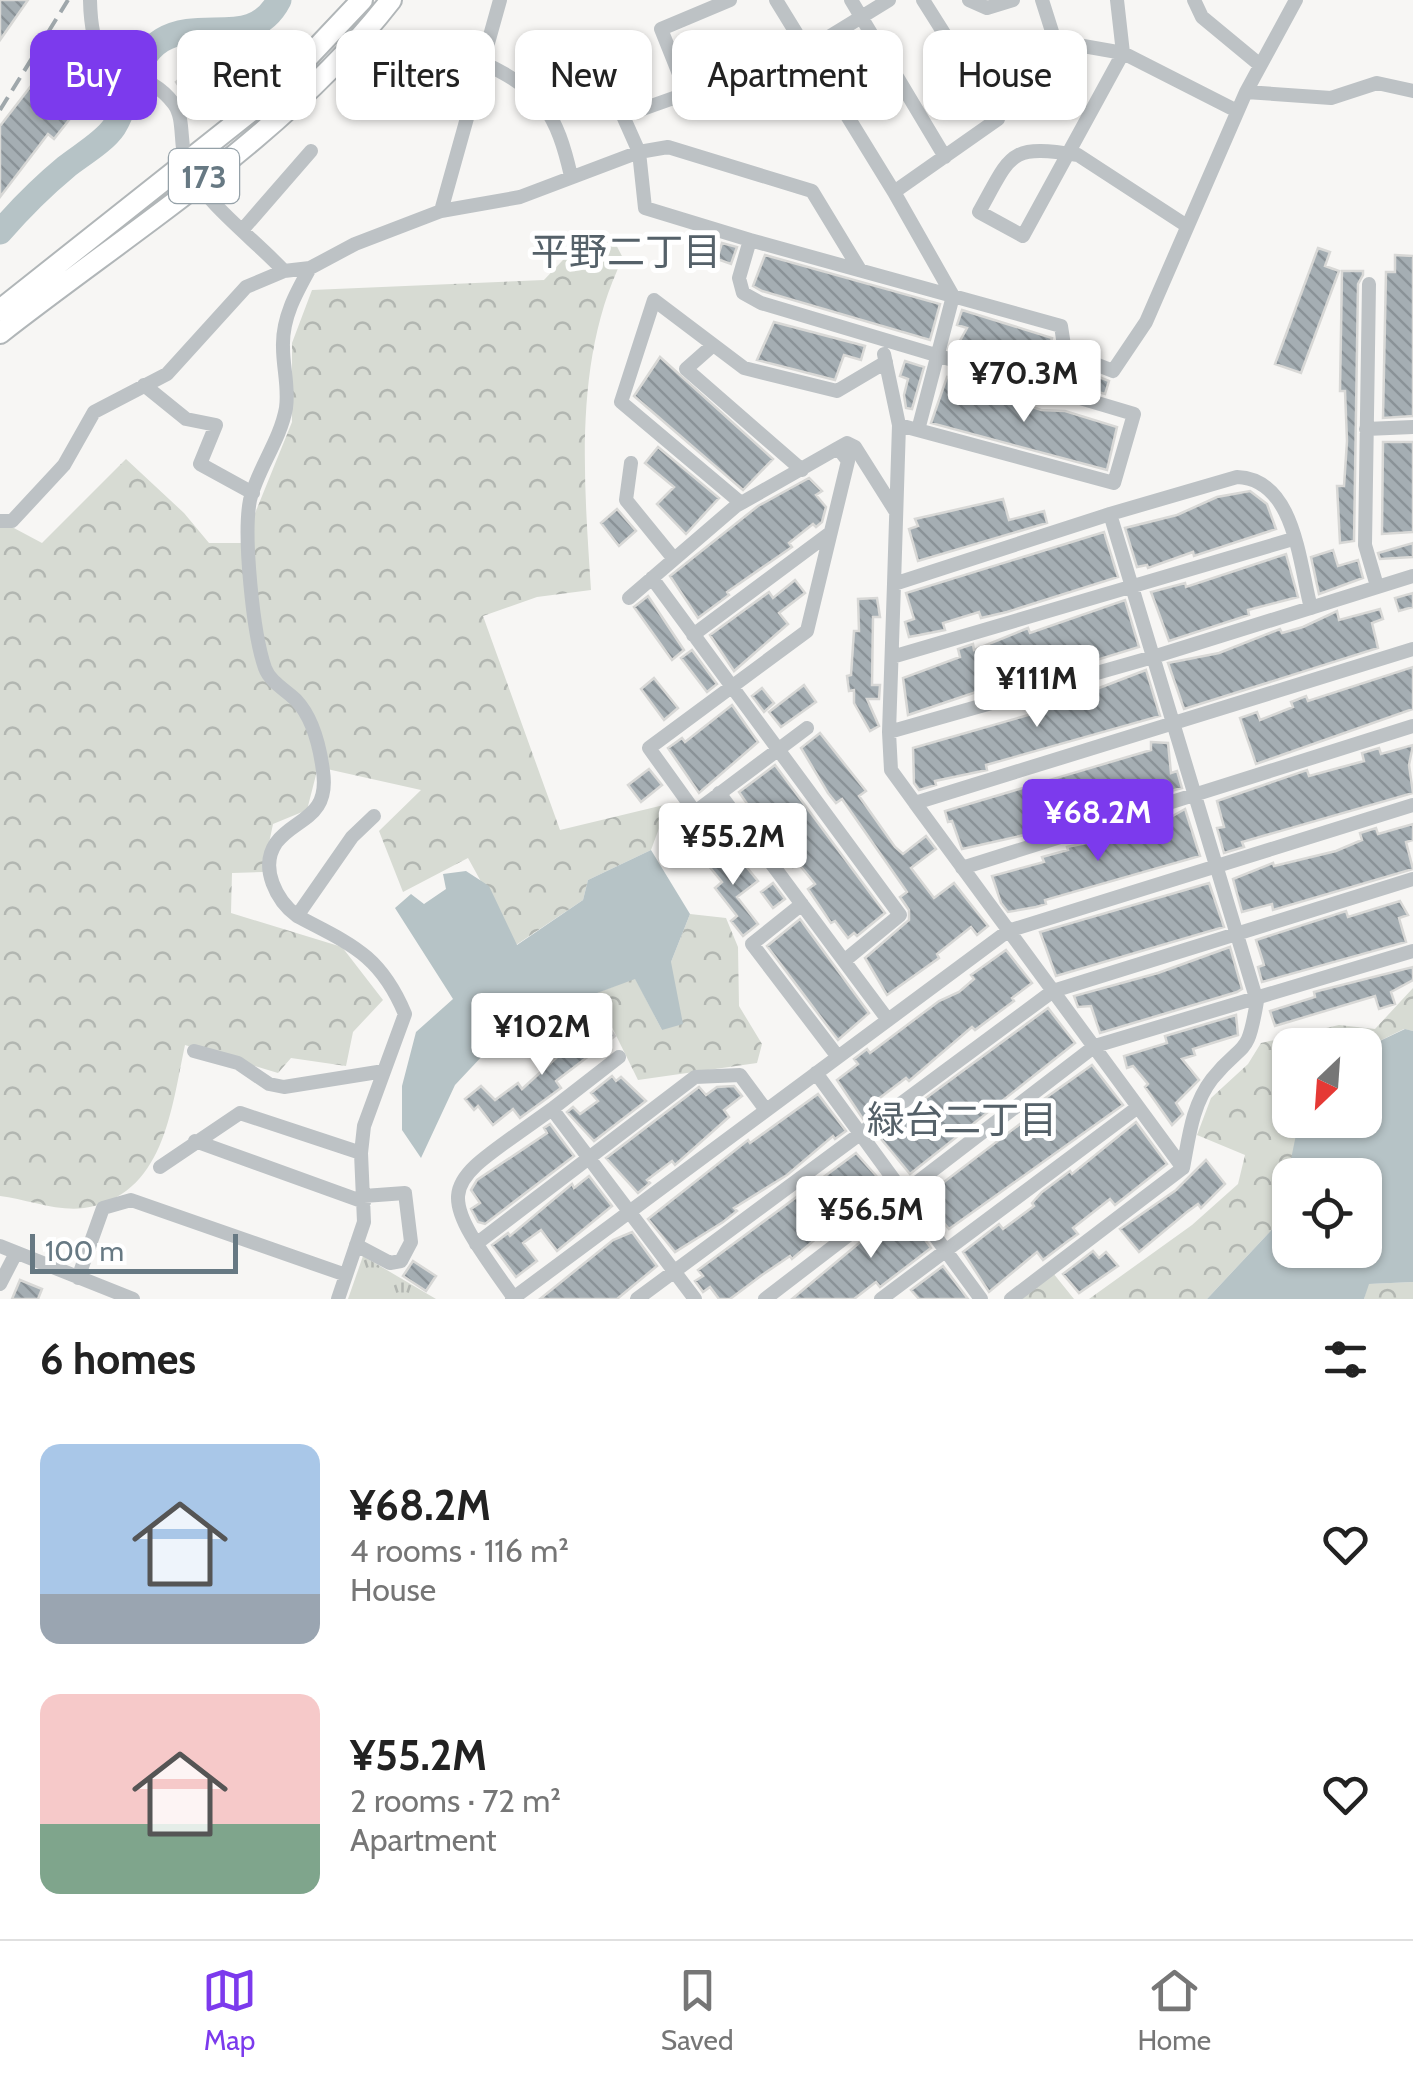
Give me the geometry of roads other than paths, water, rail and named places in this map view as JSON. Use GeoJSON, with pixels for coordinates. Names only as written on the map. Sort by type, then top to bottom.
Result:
{"type":"FeatureCollection","features":[{"type":"Feature","properties":{"kind":"highway","name":"173"},"geometry":{"type":"LineString","coordinates":[[0,310],[191,174],[362,0]]}},
{"type":"Feature","properties":{"kind":"highway","name":"173"},"geometry":{"type":"LineString","coordinates":[[0,332],[350,49],[391,0]]}},
{"type":"Feature","properties":{"kind":"street"},"geometry":{"type":"LineString","coordinates":[[90,0],[90,27],[103,58],[112,68],[164,92],[178,108],[191,174],[284,271]]}},
{"type":"Feature","properties":{"kind":"street"},"geometry":{"type":"LineString","coordinates":[[492,30],[500,0]]}},
{"type":"Feature","properties":{"kind":"street"},"geometry":{"type":"LineString","coordinates":[[672,59],[660,29],[730,0]]}},
{"type":"Feature","properties":{"kind":"street"},"geometry":{"type":"LineString","coordinates":[[776,0],[795,30]]}},
{"type":"Feature","properties":{"kind":"street"},"geometry":{"type":"LineString","coordinates":[[851,0],[945,157]]}},
{"type":"Feature","properties":{"kind":"street"},"geometry":{"type":"LineString","coordinates":[[840,30],[890,0]]}},
{"type":"Feature","properties":{"kind":"street"},"geometry":{"type":"LineString","coordinates":[[894,192],[998,119],[923,0]]}},
{"type":"Feature","properties":{"kind":"street"},"geometry":{"type":"LineString","coordinates":[[969,0],[987,8],[1013,0]]}},
{"type":"Feature","properties":{"kind":"street"},"geometry":{"type":"LineString","coordinates":[[1042,0],[1054,41],[1123,52],[1237,112]]}},
{"type":"Feature","properties":{"kind":"street"},"geometry":{"type":"LineString","coordinates":[[1117,0],[1123,52],[1068,154],[1023,236],[979,212],[1006,164],[1023,150],[1068,154],[1078,156],[1186,226]]}},
{"type":"Feature","properties":{"kind":"street"},"geometry":{"type":"LineString","coordinates":[[1194,0],[1202,17],[1260,65]]}},
{"type":"Feature","properties":{"kind":"street"},"geometry":{"type":"LineString","coordinates":[[1065,352],[1113,371],[1146,322],[1246,92],[1296,0]]}},
{"type":"Feature","properties":{"kind":"street"},"geometry":{"type":"LineString","coordinates":[[495,68],[516,77],[548,107],[570,176]]}},
{"type":"Feature","properties":{"kind":"street"},"geometry":{"type":"LineString","coordinates":[[1246,92],[1331,98],[1376,83],[1413,90]]}},
{"type":"Feature","properties":{"kind":"street"},"geometry":{"type":"LineString","coordinates":[[672,99],[623,116],[639,152],[646,208],[1062,326],[1065,352],[1050,389]]}},
{"type":"Feature","properties":{"kind":"street"},"geometry":{"type":"LineString","coordinates":[[441,210],[467,120]]}},
{"type":"Feature","properties":{"kind":"street"},"geometry":{"type":"LineString","coordinates":[[850,120],[953,296],[918,430]]}},
{"type":"Feature","properties":{"kind":"street"},"geometry":{"type":"LineString","coordinates":[[0,521],[12,521],[64,465],[94,412],[167,374],[246,287],[284,271],[310,268],[355,244],[441,210],[520,197],[639,152],[668,147],[812,191],[860,270]]}},
{"type":"Feature","properties":{"kind":"street"},"geometry":{"type":"LineString","coordinates":[[244,228],[311,152]]}},
{"type":"Feature","properties":{"kind":"street"},"geometry":{"type":"LineString","coordinates":[[750,240],[739,278],[743,293],[761,303],[1134,414],[1114,483],[899,425]]}},
{"type":"Feature","properties":{"kind":"street"},"geometry":{"type":"LineString","coordinates":[[310,268],[289,306],[282,344],[286,410],[253,493],[249,519],[250,581],[265,670],[299,703],[312,728],[324,774],[322,796],[313,813],[277,842],[269,862],[280,904],[365,952],[397,994],[404,1014],[402,1029],[364,1126],[364,1199],[356,1245],[338,1299]]}},
{"type":"Feature","properties":{"kind":"street"},"geometry":{"type":"LineString","coordinates":[[1368,284],[1364,545],[1377,586]]}},
{"type":"Feature","properties":{"kind":"street"},"geometry":{"type":"LineString","coordinates":[[741,503],[621,402],[654,300],[744,368],[836,390],[886,362]]}},
{"type":"Feature","properties":{"kind":"street"},"geometry":{"type":"LineString","coordinates":[[881,338],[899,425],[891,770],[1183,1168]]}},
{"type":"Feature","properties":{"kind":"street"},"geometry":{"type":"LineString","coordinates":[[712,346],[686,370],[802,470]]}},
{"type":"Feature","properties":{"kind":"street"},"geometry":{"type":"LineString","coordinates":[[144,385],[186,420],[216,425],[200,464],[253,493]]}},
{"type":"Feature","properties":{"kind":"street"},"geometry":{"type":"LineString","coordinates":[[1366,429],[1413,428]]}},
{"type":"Feature","properties":{"kind":"street"},"geometry":{"type":"LineString","coordinates":[[629,598],[741,503],[847,442],[855,447],[896,513]]}},
{"type":"Feature","properties":{"kind":"street"},"geometry":{"type":"LineString","coordinates":[[807,728],[695,812],[649,748],[807,631],[848,461],[838,448]]}},
{"type":"Feature","properties":{"kind":"street"},"geometry":{"type":"LineString","coordinates":[[631,463],[626,500],[674,559]]}},
{"type":"Feature","properties":{"kind":"street"},"geometry":{"type":"LineString","coordinates":[[894,584],[1236,476],[1252,477],[1271,487],[1284,505],[1311,608]]}},
{"type":"Feature","properties":{"kind":"street"},"geometry":{"type":"LineString","coordinates":[[1010,1299],[1183,1168],[1192,1117],[1213,1078],[1245,1051],[1257,1001],[1110,514]]}},
{"type":"Feature","properties":{"kind":"street"},"geometry":{"type":"LineString","coordinates":[[693,634],[830,533]]}},
{"type":"Feature","properties":{"kind":"street"},"geometry":{"type":"LineString","coordinates":[[892,657],[1293,540]]}},
{"type":"Feature","properties":{"kind":"street"},"geometry":{"type":"LineString","coordinates":[[889,732],[1154,657],[1413,576]]}},
{"type":"Feature","properties":{"kind":"street"},"geometry":{"type":"LineString","coordinates":[[652,578],[900,915],[844,961]]}},
{"type":"Feature","properties":{"kind":"street"},"geometry":{"type":"LineString","coordinates":[[915,803],[1413,649]]}},
{"type":"Feature","properties":{"kind":"street"},"geometry":{"type":"LineString","coordinates":[[962,868],[1413,726]]}},
{"type":"Feature","properties":{"kind":"street"},"geometry":{"type":"LineString","coordinates":[[720,793],[888,1020]]}},
{"type":"Feature","properties":{"kind":"street"},"geometry":{"type":"LineString","coordinates":[[619,1057],[466,1171],[455,1197],[462,1225],[513,1298],[1008,930],[1214,863],[1413,805]]}},
{"type":"Feature","properties":{"kind":"street"},"geometry":{"type":"LineString","coordinates":[[297,916],[352,837],[374,816]]}},
{"type":"Feature","properties":{"kind":"street"},"geometry":{"type":"LineString","coordinates":[[637,1299],[1053,991],[1413,879]]}},
{"type":"Feature","properties":{"kind":"street"},"geometry":{"type":"LineString","coordinates":[[802,904],[752,944],[838,1056]]}},
{"type":"Feature","properties":{"kind":"street"},"geometry":{"type":"LineString","coordinates":[[766,1299],[1095,1046],[1257,1001],[1413,951]]}},
{"type":"Feature","properties":{"kind":"street"},"geometry":{"type":"LineString","coordinates":[[194,1051],[238,1062],[270,1084],[284,1087],[384,1071]]}},
{"type":"Feature","properties":{"kind":"street"},"geometry":{"type":"LineString","coordinates":[[816,1073],[981,1299]]}},
{"type":"Feature","properties":{"kind":"street"},"geometry":{"type":"LineString","coordinates":[[476,1244],[695,1077],[740,1076],[766,1110]]}},
{"type":"Feature","properties":{"kind":"street"},"geometry":{"type":"LineString","coordinates":[[881,1299],[1138,1107]]}},
{"type":"Feature","properties":{"kind":"street"},"geometry":{"type":"LineString","coordinates":[[552,1109],[695,1299]]}},
{"type":"Feature","properties":{"kind":"street"},"geometry":{"type":"LineString","coordinates":[[160,1167],[240,1113],[362,1153]]}},
{"type":"Feature","properties":{"kind":"street"},"geometry":{"type":"LineString","coordinates":[[195,1141],[364,1199],[405,1193],[410,1242],[400,1261],[390,1263],[356,1245]]}},
{"type":"Feature","properties":{"kind":"street"},"geometry":{"type":"LineString","coordinates":[[78,1278],[103,1208],[131,1200],[346,1275]]}},
{"type":"Feature","properties":{"kind":"street"},"geometry":{"type":"LineString","coordinates":[[0,1246],[133,1299]]}},
{"type":"Feature","properties":{"kind":"street"},"geometry":{"type":"LineString","coordinates":[[0,1284],[16,1253]]}},
{"type":"Feature","properties":{"kind":"waterway"},"geometry":{"type":"LineString","coordinates":[[0,232],[49,182],[110,133],[152,48],[177,33],[255,24],[279,0]]}},
{"type":"Feature","properties":{"kind":"railway"},"geometry":{"type":"LineString","coordinates":[[0,110],[68,0]]}},
{"type":"Feature","properties":{"kind":"district","name":"平野二丁目"},"geometry":{"type":"Point","coordinates":[626,251]}},
{"type":"Feature","properties":{"kind":"district","name":"緑台二丁目"},"geometry":{"type":"Point","coordinates":[962,1119]}}]}
